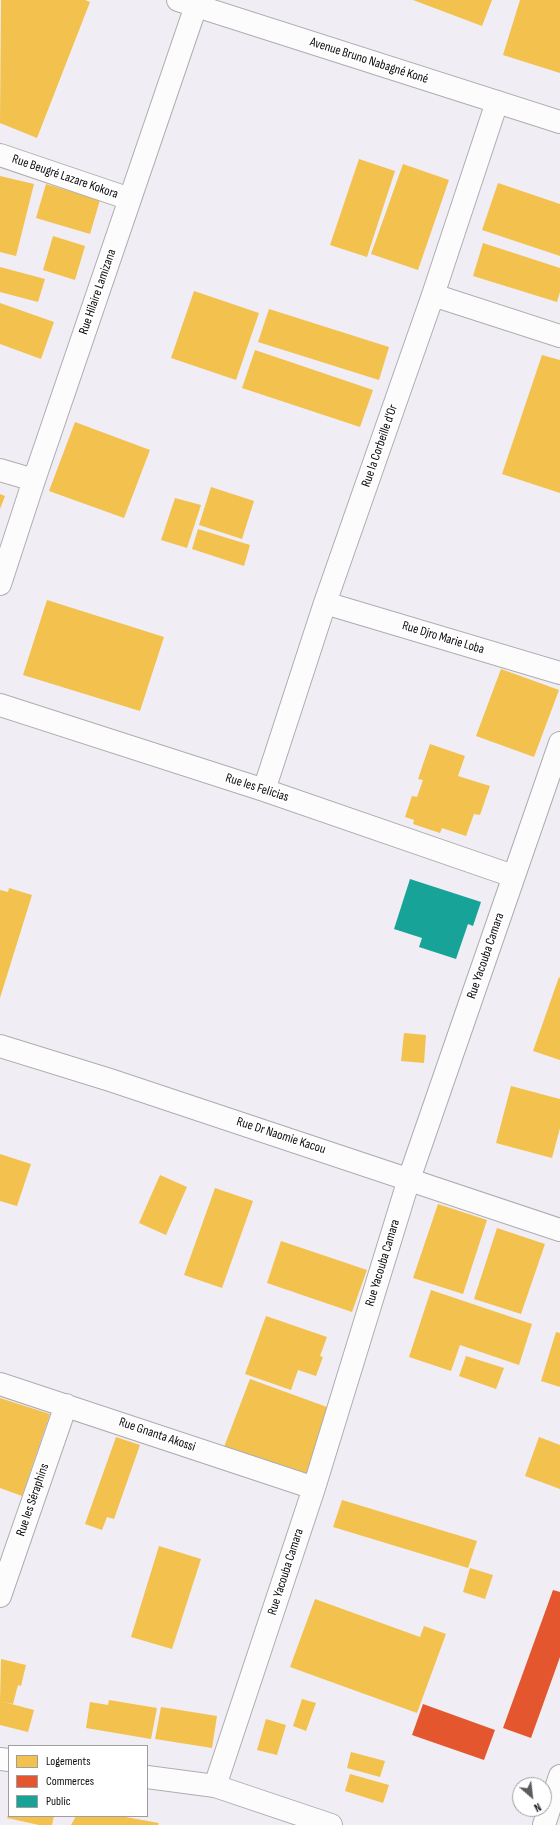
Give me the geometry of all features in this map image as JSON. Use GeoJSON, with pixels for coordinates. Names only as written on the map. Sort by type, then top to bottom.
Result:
{"type":"FeatureCollection","features":[{"type":"Feature","properties":{"kind":"street","name":"Avenue Bruno Nabagné Koné"},"geometry":{"type":"LineString","coordinates":[[191,2],[560,122]]}},
{"type":"Feature","properties":{"kind":"street","name":"Rue Hilaire Lamizana"},"geometry":{"type":"LineString","coordinates":[[0,584],[130,199],[191,2]]}},
{"type":"Feature","properties":{"kind":"street","name":"Rue la Corbeille d'Or"},"geometry":{"type":"LineString","coordinates":[[264,790],[325,603],[433,295],[497,102]]}},
{"type":"Feature","properties":{"kind":"street","name":"Rue Beugré Lazare Kokora"},"geometry":{"type":"LineString","coordinates":[[0,155],[130,199]]}},
{"type":"Feature","properties":{"kind":"street"},"geometry":{"type":"LineString","coordinates":[[433,295],[560,336]]}},
{"type":"Feature","properties":{"kind":"street"},"geometry":{"type":"LineString","coordinates":[[0,470],[34,480]]}},
{"type":"Feature","properties":{"kind":"street","name":"Rue Djro Marie Loba"},"geometry":{"type":"LineString","coordinates":[[325,603],[560,673]]}},
{"type":"Feature","properties":{"kind":"street","name":"Rue les Felicias"},"geometry":{"type":"LineString","coordinates":[[0,705],[264,790],[513,876]]}},
{"type":"Feature","properties":{"kind":"street","name":"Rue Yacouba Camara"},"geometry":{"type":"LineString","coordinates":[[215,1786],[314,1488],[410,1179],[560,743]]}},
{"type":"Feature","properties":{"kind":"street","name":"Rue Dr Naomie Kacou"},"geometry":{"type":"LineString","coordinates":[[0,1046],[110,1080],[560,1230]]}},
{"type":"Feature","properties":{"kind":"street","name":"Rue Gnanta Akossi"},"geometry":{"type":"LineString","coordinates":[[0,1384],[314,1488]]}},
{"type":"Feature","properties":{"kind":"street","name":"Rue les Séraphins"},"geometry":{"type":"LineString","coordinates":[[0,1596],[66,1405]]}},
{"type":"Feature","properties":{"kind":"street"},"geometry":{"type":"LineString","coordinates":[[544,1825],[560,1776]]}},
{"type":"Feature","properties":{"kind":"street"},"geometry":{"type":"LineString","coordinates":[[148,1777],[215,1786],[330,1825]]}},
{"type":"Feature","properties":{"kind":"building: Logements"},"geometry":{"type":"Polygon","coordinates":[[[1,0],[85,0],[90,2],[37,138],[0,123],[1,0]]]}},
{"type":"Feature","properties":{"kind":"building: Logements"},"geometry":{"type":"Polygon","coordinates":[[[413,0],[492,0],[482,26],[413,0]]]}},
{"type":"Feature","properties":{"kind":"building: Logements"},"geometry":{"type":"Polygon","coordinates":[[[520,0],[560,0],[560,73],[503,55],[520,0]]]}},
{"type":"Feature","properties":{"kind":"building: Logements"},"geometry":{"type":"Polygon","coordinates":[[[359,159],[395,171],[367,257],[330,245],[359,159]]]}},
{"type":"Feature","properties":{"kind":"building: Logements"},"geometry":{"type":"Polygon","coordinates":[[[403,164],[449,180],[418,270],[371,254],[403,164]]]}},
{"type":"Feature","properties":{"kind":"building: Logements"},"geometry":{"type":"Polygon","coordinates":[[[0,176],[34,184],[16,256],[0,252],[0,176]]]}},
{"type":"Feature","properties":{"kind":"building: Logements"},"geometry":{"type":"Polygon","coordinates":[[[498,183],[560,204],[560,256],[482,230],[498,183]]]}},
{"type":"Feature","properties":{"kind":"building: Logements"},"geometry":{"type":"Polygon","coordinates":[[[46,184],[100,200],[90,234],[36,218],[46,184]]]}},
{"type":"Feature","properties":{"kind":"building: Logements"},"geometry":{"type":"Polygon","coordinates":[[[53,236],[85,246],[75,280],[43,270],[53,236]]]}},
{"type":"Feature","properties":{"kind":"building: Logements"},"geometry":{"type":"Polygon","coordinates":[[[483,243],[560,268],[560,292],[557,302],[473,276],[483,243]]]}},
{"type":"Feature","properties":{"kind":"building: Logements"},"geometry":{"type":"Polygon","coordinates":[[[0,267],[45,279],[38,302],[0,292],[0,267]]]}},
{"type":"Feature","properties":{"kind":"building: Logements"},"geometry":{"type":"Polygon","coordinates":[[[194,291],[259,313],[236,380],[171,358],[194,291]]]}},
{"type":"Feature","properties":{"kind":"building: Logements"},"geometry":{"type":"Polygon","coordinates":[[[0,303],[54,322],[41,359],[0,344],[0,303]]]}},
{"type":"Feature","properties":{"kind":"building: Logements"},"geometry":{"type":"Polygon","coordinates":[[[269,309],[389,347],[379,380],[258,342],[269,309]]]}},
{"type":"Feature","properties":{"kind":"building: Logements"},"geometry":{"type":"Polygon","coordinates":[[[255,350],[373,390],[360,427],[242,388],[255,350]]]}},
{"type":"Feature","properties":{"kind":"building: Logements"},"geometry":{"type":"Polygon","coordinates":[[[542,355],[560,360],[560,493],[502,474],[542,355]]]}},
{"type":"Feature","properties":{"kind":"building: Logements"},"geometry":{"type":"Polygon","coordinates":[[[75,422],[150,450],[124,518],[49,491],[75,422]]]}},
{"type":"Feature","properties":{"kind":"building: Logements"},"geometry":{"type":"Polygon","coordinates":[[[211,487],[254,501],[242,539],[199,525],[211,487]]]}},
{"type":"Feature","properties":{"kind":"building: Logements"},"geometry":{"type":"Polygon","coordinates":[[[0,494],[5,496],[0,509],[0,494]]]}},
{"type":"Feature","properties":{"kind":"building: Logements"},"geometry":{"type":"Polygon","coordinates":[[[175,498],[201,505],[187,548],[161,540],[175,498]]]}},
{"type":"Feature","properties":{"kind":"building: Logements"},"geometry":{"type":"Polygon","coordinates":[[[198,529],[250,545],[244,566],[192,549],[198,529]]]}},
{"type":"Feature","properties":{"kind":"building: Logements"},"geometry":{"type":"Polygon","coordinates":[[[47,600],[164,637],[140,711],[23,675],[47,600]]]}},
{"type":"Feature","properties":{"kind":"building: Logements"},"geometry":{"type":"Polygon","coordinates":[[[501,669],[559,690],[534,757],[476,736],[501,669]]]}},
{"type":"Feature","properties":{"kind":"building: Logements"},"geometry":{"type":"Polygon","coordinates":[[[430,744],[465,756],[458,776],[490,786],[480,815],[474,814],[466,836],[442,828],[440,833],[413,824],[414,820],[405,817],[412,796],[417,797],[423,780],[418,779],[430,744]]]}},
{"type":"Feature","properties":{"kind":"building: Logements"},"geometry":{"type":"Polygon","coordinates":[[[9,888],[32,895],[0,998],[0,890],[8,892],[9,888]]]}},
{"type":"Feature","properties":{"kind":"building: Logements"},"geometry":{"type":"Polygon","coordinates":[[[559,977],[560,978],[560,1060],[533,1051],[559,977]]]}},
{"type":"Feature","properties":{"kind":"building: Logements"},"geometry":{"type":"Polygon","coordinates":[[[404,1033],[426,1035],[424,1063],[401,1061],[404,1033]]]}},
{"type":"Feature","properties":{"kind":"building: Logements"},"geometry":{"type":"Polygon","coordinates":[[[511,1086],[560,1099],[560,1128],[552,1158],[496,1143],[511,1086]]]}},
{"type":"Feature","properties":{"kind":"building: Logements"},"geometry":{"type":"Polygon","coordinates":[[[0,1154],[31,1164],[17,1206],[0,1201],[0,1154]]]}},
{"type":"Feature","properties":{"kind":"building: Logements"},"geometry":{"type":"Polygon","coordinates":[[[160,1175],[187,1187],[166,1235],[139,1223],[160,1175]]]}},
{"type":"Feature","properties":{"kind":"building: Logements"},"geometry":{"type":"Polygon","coordinates":[[[215,1188],[253,1201],[222,1288],[184,1275],[215,1188]]]}},
{"type":"Feature","properties":{"kind":"building: Logements"},"geometry":{"type":"Polygon","coordinates":[[[438,1204],[487,1220],[463,1294],[413,1278],[438,1204]]]}},
{"type":"Feature","properties":{"kind":"building: Logements"},"geometry":{"type":"Polygon","coordinates":[[[497,1228],[545,1244],[521,1314],[474,1299],[497,1228]]]}},
{"type":"Feature","properties":{"kind":"building: Logements"},"geometry":{"type":"Polygon","coordinates":[[[281,1241],[367,1270],[352,1312],[267,1283],[281,1241]]]}},
{"type":"Feature","properties":{"kind":"building: Logements"},"geometry":{"type":"Polygon","coordinates":[[[431,1290],[532,1324],[519,1365],[460,1345],[451,1371],[409,1357],[431,1290]]]}},
{"type":"Feature","properties":{"kind":"building: Logements"},"geometry":{"type":"Polygon","coordinates":[[[266,1316],[327,1337],[320,1356],[323,1357],[316,1376],[298,1370],[291,1390],[245,1374],[266,1316]]]}},
{"type":"Feature","properties":{"kind":"building: Logements"},"geometry":{"type":"Polygon","coordinates":[[[556,1332],[560,1333],[560,1387],[541,1381],[556,1332]]]}},
{"type":"Feature","properties":{"kind":"building: Logements"},"geometry":{"type":"Polygon","coordinates":[[[466,1356],[504,1368],[496,1389],[459,1376],[466,1356]]]}},
{"type":"Feature","properties":{"kind":"building: Logements"},"geometry":{"type":"Polygon","coordinates":[[[250,1379],[327,1407],[309,1477],[224,1447],[250,1379]]]}},
{"type":"Feature","properties":{"kind":"building: Logements"},"geometry":{"type":"Polygon","coordinates":[[[0,1398],[50,1414],[22,1496],[0,1488],[0,1398]]]}},
{"type":"Feature","properties":{"kind":"building: Logements"},"geometry":{"type":"Polygon","coordinates":[[[116,1437],[140,1445],[114,1519],[107,1517],[102,1530],[85,1524],[116,1437]]]}},
{"type":"Feature","properties":{"kind":"building: Logements"},"geometry":{"type":"Polygon","coordinates":[[[539,1437],[560,1445],[560,1489],[525,1476],[539,1437]]]}},
{"type":"Feature","properties":{"kind":"building: Logements"},"geometry":{"type":"Polygon","coordinates":[[[342,1500],[477,1541],[468,1568],[333,1527],[342,1500]]]}},
{"type":"Feature","properties":{"kind":"building: Logements"},"geometry":{"type":"Polygon","coordinates":[[[159,1546],[201,1559],[172,1649],[131,1637],[159,1546]]]}},
{"type":"Feature","properties":{"kind":"building: Logements"},"geometry":{"type":"Polygon","coordinates":[[[470,1568],[493,1575],[485,1599],[463,1592],[470,1568]]]}},
{"type":"Feature","properties":{"kind":"building: Logements"},"geometry":{"type":"Polygon","coordinates":[[[315,1599],[420,1637],[424,1626],[446,1634],[417,1713],[290,1667],[315,1599]]]}},
{"type":"Feature","properties":{"kind":"building: Logements"},"geometry":{"type":"Polygon","coordinates":[[[1,1659],[26,1665],[21,1686],[18,1685],[13,1704],[0,1701],[1,1659]]]}},
{"type":"Feature","properties":{"kind":"building: Logements"},"geometry":{"type":"Polygon","coordinates":[[[302,1699],[316,1703],[306,1731],[293,1726],[302,1699]]]}},
{"type":"Feature","properties":{"kind":"building: Logements"},"geometry":{"type":"Polygon","coordinates":[[[109,1700],[157,1708],[151,1739],[86,1728],[90,1702],[108,1705],[109,1700]]]}},
{"type":"Feature","properties":{"kind":"building: Logements"},"geometry":{"type":"Polygon","coordinates":[[[0,1701],[34,1710],[28,1732],[0,1725],[0,1701]]]}},
{"type":"Feature","properties":{"kind":"building: Logements"},"geometry":{"type":"Polygon","coordinates":[[[161,1707],[217,1716],[212,1748],[155,1739],[161,1707]]]}},
{"type":"Feature","properties":{"kind":"building: Logements"},"geometry":{"type":"Polygon","coordinates":[[[266,1719],[286,1725],[277,1755],[257,1750],[266,1719]]]}},
{"type":"Feature","properties":{"kind":"building: Logements"},"geometry":{"type":"Polygon","coordinates":[[[351,1752],[385,1761],[380,1777],[347,1768],[351,1752]]]}},
{"type":"Feature","properties":{"kind":"building: Logements"},"geometry":{"type":"Polygon","coordinates":[[[350,1774],[389,1785],[383,1803],[345,1791],[350,1774]]]}},
{"type":"Feature","properties":{"kind":"building: Logements"},"geometry":{"type":"Polygon","coordinates":[[[8,1815],[8,1817],[54,1817],[52,1825],[39,1825],[7,1818],[8,1815]]]}},
{"type":"Feature","properties":{"kind":"building: Logements"},"geometry":{"type":"Polygon","coordinates":[[[75,1817],[126,1817],[159,1823],[158,1825],[71,1825],[75,1817]]]}},
{"type":"Feature","properties":{"kind":"building: Commerces"},"geometry":{"type":"Polygon","coordinates":[[[553,1590],[560,1592],[560,1657],[531,1738],[503,1728],[553,1590]]]}},
{"type":"Feature","properties":{"kind":"building: Commerces"},"geometry":{"type":"Polygon","coordinates":[[[423,1704],[495,1730],[484,1760],[412,1735],[423,1704]]]}},
{"type":"Feature","properties":{"kind":"building: Public"},"geometry":{"type":"Polygon","coordinates":[[[410,879],[481,902],[473,926],[468,924],[456,959],[419,947],[422,938],[394,929],[410,879]]]}}]}
